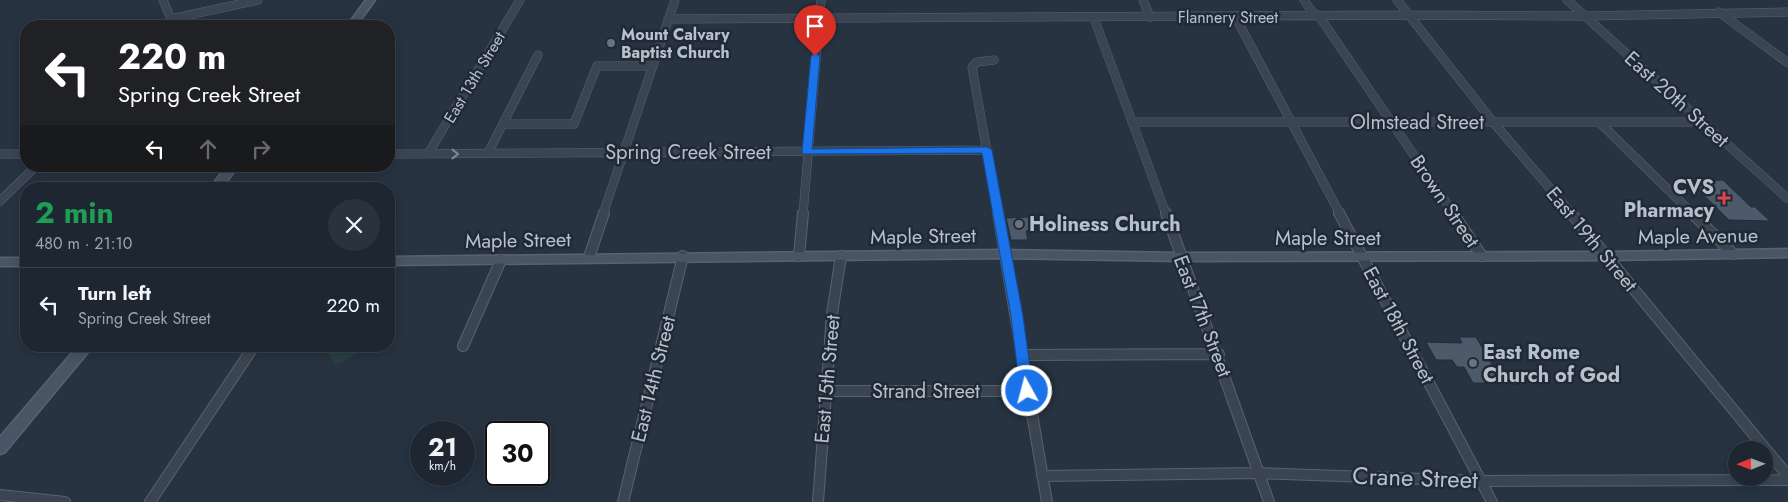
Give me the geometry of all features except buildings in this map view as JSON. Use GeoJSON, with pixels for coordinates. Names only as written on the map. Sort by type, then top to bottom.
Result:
{"type":"FeatureCollection","features":[{"type":"Feature","properties":{"kind":"main road"},"geometry":{"type":"LineString","coordinates":[[356,20],[371,0]]}},
{"type":"Feature","properties":{"kind":"main road"},"geometry":{"type":"LineString","coordinates":[[221,182],[229,172]]}},
{"type":"Feature","properties":{"kind":"main road","name":"Maple Avenue"},"geometry":{"type":"LineString","coordinates":[[1608,256],[1788,253]]}},
{"type":"Feature","properties":{"kind":"main road","name":"Maple Street"},"geometry":{"type":"LineString","coordinates":[[395,261],[588,257],[1004,254],[1181,257],[1608,256]]}},
{"type":"Feature","properties":{"kind":"main road"},"geometry":{"type":"LineString","coordinates":[[0,262],[20,262]]}},
{"type":"Feature","properties":{"kind":"main road"},"geometry":{"type":"LineString","coordinates":[[0,448],[81,352]]}},
{"type":"Feature","properties":{"kind":"street"},"geometry":{"type":"LineString","coordinates":[[163,0],[168,20]]}},
{"type":"Feature","properties":{"kind":"street"},"geometry":{"type":"LineString","coordinates":[[181,20],[258,0]]}},
{"type":"Feature","properties":{"kind":"street","name":"East 13th Street"},"geometry":{"type":"LineString","coordinates":[[428,154],[520,0]]}},
{"type":"Feature","properties":{"kind":"street"},"geometry":{"type":"LineString","coordinates":[[588,257],[675,0]]}},
{"type":"Feature","properties":{"kind":"street"},"geometry":{"type":"LineString","coordinates":[[799,256],[818,17],[821,0]]}},
{"type":"Feature","properties":{"kind":"street"},"geometry":{"type":"LineString","coordinates":[[1143,0],[1150,17]]}},
{"type":"Feature","properties":{"kind":"street","name":"Brown Street"},"geometry":{"type":"LineString","coordinates":[[1304,0],[1313,13],[1319,16],[1482,256]]}},
{"type":"Feature","properties":{"kind":"street","name":"East 19th Street"},"geometry":{"type":"LineString","coordinates":[[1397,0],[1493,122],[1608,256],[1788,478]]}},
{"type":"Feature","properties":{"kind":"street","name":"East 20th Street"},"geometry":{"type":"LineString","coordinates":[[1567,0],[1788,199]]}},
{"type":"Feature","properties":{"kind":"street"},"geometry":{"type":"LineString","coordinates":[[1719,12],[1788,63]]}},
{"type":"Feature","properties":{"kind":"street","name":"Flannery Street"},"geometry":{"type":"LineString","coordinates":[[668,19],[1409,15],[1585,16],[1788,12]]}},
{"type":"Feature","properties":{"kind":"street","name":"East 18th Street"},"geometry":{"type":"LineString","coordinates":[[1235,16],[1492,502]]}},
{"type":"Feature","properties":{"kind":"street","name":"East 17th Street"},"geometry":{"type":"LineString","coordinates":[[1094,18],[1181,257],[1219,354],[1268,502]]}},
{"type":"Feature","properties":{"kind":"street"},"geometry":{"type":"LineString","coordinates":[[488,153],[538,55]]}},
{"type":"Feature","properties":{"kind":"street"},"geometry":{"type":"LineString","coordinates":[[994,60],[977,62],[972,67],[1004,254],[1017,316],[1027,391],[1047,502]]}},
{"type":"Feature","properties":{"kind":"street"},"geometry":{"type":"LineString","coordinates":[[503,124],[574,124],[597,66],[652,66]]}},
{"type":"Feature","properties":{"kind":"street","name":"Olmstead Street"},"geometry":{"type":"LineString","coordinates":[[1132,122],[1702,122]]}},
{"type":"Feature","properties":{"kind":"street"},"geometry":{"type":"LineString","coordinates":[[1599,122],[1733,254]]}},
{"type":"Feature","properties":{"kind":"street","name":"Spring Creek Street"},"geometry":{"type":"LineString","coordinates":[[395,154],[987,150]]}},
{"type":"Feature","properties":{"kind":"street"},"geometry":{"type":"LineString","coordinates":[[0,154],[20,154]]}},
{"type":"Feature","properties":{"kind":"street"},"geometry":{"type":"LineString","coordinates":[[0,201],[30,172]]}},
{"type":"Feature","properties":{"kind":"street","name":"East 14th Street"},"geometry":{"type":"LineString","coordinates":[[622,502],[684,256]]}},
{"type":"Feature","properties":{"kind":"street","name":"East 15th Street"},"geometry":{"type":"LineString","coordinates":[[818,502],[832,314],[841,256]]}},
{"type":"Feature","properties":{"kind":"street"},"geometry":{"type":"LineString","coordinates":[[463,346],[501,260]]}},
{"type":"Feature","properties":{"kind":"street"},"geometry":{"type":"LineString","coordinates":[[150,502],[250,352]]}},
{"type":"Feature","properties":{"kind":"street"},"geometry":{"type":"LineString","coordinates":[[1022,355],[1219,354]]}},
{"type":"Feature","properties":{"kind":"street","name":"Strand Street"},"geometry":{"type":"LineString","coordinates":[[826,392],[1027,391]]}},
{"type":"Feature","properties":{"kind":"street","name":"Crane Street"},"geometry":{"type":"LineString","coordinates":[[1042,476],[1259,473],[1481,481],[1788,478]]}},
{"type":"Feature","properties":{"kind":"street"},"geometry":{"type":"LineString","coordinates":[[0,495],[65,502]]}},
{"type":"Feature","properties":{"kind":"green space"},"geometry":{"type":"Polygon","coordinates":[[[327,352],[357,352],[343,362],[335,364],[327,352]]]}},
{"type":"Feature","properties":{"kind":"place","name":"Mount Calvary Baptist Church"},"geometry":{"type":"Point","coordinates":[611,43]}},
{"type":"Feature","properties":{"kind":"place","name":"CVS Pharmacy"},"geometry":{"type":"Point","coordinates":[1724,198]}},
{"type":"Feature","properties":{"kind":"place","name":"Holiness Church"},"geometry":{"type":"Point","coordinates":[1019,224]}},
{"type":"Feature","properties":{"kind":"place","name":"East Rome Church of God"},"geometry":{"type":"Point","coordinates":[1473,363]}},
{"type":"Feature","properties":{"kind":"route"},"geometry":{"type":"LineString","coordinates":[[815,56],[807,152],[987,150],[1004,254],[1017,316],[1027,391]]}}]}
